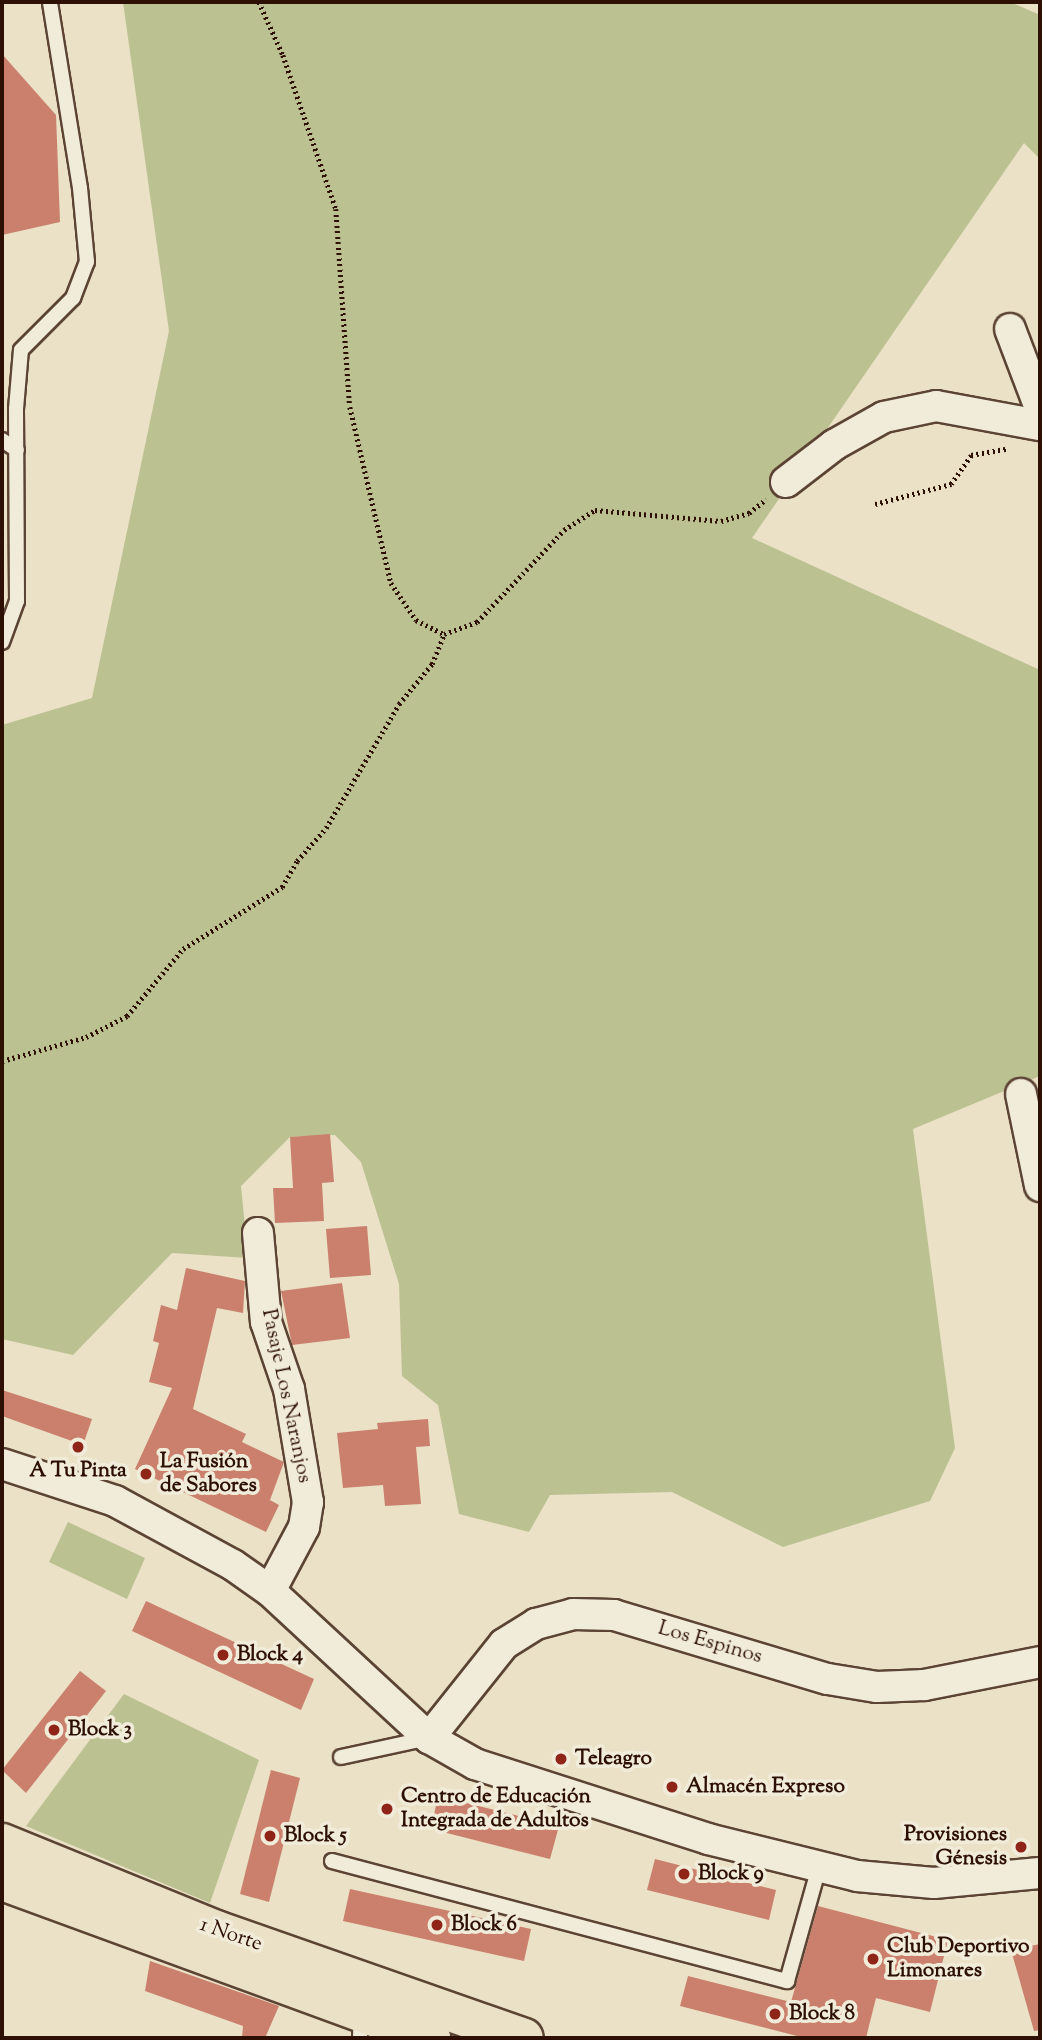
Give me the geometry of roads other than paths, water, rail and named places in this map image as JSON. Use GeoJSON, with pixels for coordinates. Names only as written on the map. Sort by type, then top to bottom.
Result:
{"type":"FeatureCollection","features":[{"type":"Feature","properties":{"kind":"main road","name":"1 Norte"},"geometry":{"type":"LineString","coordinates":[[2,1843],[216,1930],[524,2038]]}},
{"type":"Feature","properties":{"kind":"main road","name":"1 Norte"},"geometry":{"type":"LineString","coordinates":[[2,1881],[361,2026],[431,2038]]}},
{"type":"Feature","properties":{"kind":"street"},"geometry":{"type":"LineString","coordinates":[[1010,329],[1040,408]]}},
{"type":"Feature","properties":{"kind":"street"},"geometry":{"type":"LineString","coordinates":[[786,482],[834,445],[884,417],[936,406],[1040,425]]}},
{"type":"Feature","properties":{"kind":"street"},"geometry":{"type":"LineString","coordinates":[[1020,1094],[1040,1186]]}},
{"type":"Feature","properties":{"kind":"street","name":"Pasaje Los Naranjos"},"geometry":{"type":"LineString","coordinates":[[258,1233],[266,1322],[289,1388],[308,1502],[303,1527],[270,1591]]}},
{"type":"Feature","properties":{"kind":"street"},"geometry":{"type":"LineString","coordinates":[[2,1464],[64,1482],[135,1511],[195,1541],[270,1591],[429,1738],[475,1764],[593,1803],[819,1867],[934,1883],[1040,1873]]}},
{"type":"Feature","properties":{"kind":"street","name":"Los Espinos"},"geometry":{"type":"LineString","coordinates":[[429,1738],[504,1644],[536,1624],[573,1614],[614,1615],[828,1679],[877,1688],[925,1685],[1040,1662]]}},
{"type":"Feature","properties":{"kind":"lane"},"geometry":{"type":"LineString","coordinates":[[2,642],[17,601],[16,450],[21,350],[73,298],[86,262],[80,188],[50,2]]}},
{"type":"Feature","properties":{"kind":"lane"},"geometry":{"type":"LineString","coordinates":[[2,440],[16,450]]}},
{"type":"Feature","properties":{"kind":"lane"},"geometry":{"type":"LineString","coordinates":[[341,1757],[429,1738]]}},
{"type":"Feature","properties":{"kind":"lane"},"geometry":{"type":"LineString","coordinates":[[332,1861],[787,1982],[819,1867]]}},
{"type":"Feature","properties":{"kind":"place","name":"A Tu Pinta"},"geometry":{"type":"Point","coordinates":[78,1447]}},
{"type":"Feature","properties":{"kind":"place","name":"La Fusión de Sabores"},"geometry":{"type":"Point","coordinates":[146,1474]}},
{"type":"Feature","properties":{"kind":"place","name":"Block 4"},"geometry":{"type":"Point","coordinates":[223,1655]}},
{"type":"Feature","properties":{"kind":"place","name":"Block 3"},"geometry":{"type":"Point","coordinates":[54,1730]}},
{"type":"Feature","properties":{"kind":"place","name":"Teleagro"},"geometry":{"type":"Point","coordinates":[561,1759]}},
{"type":"Feature","properties":{"kind":"place","name":"Almacén Expreso"},"geometry":{"type":"Point","coordinates":[672,1787]}},
{"type":"Feature","properties":{"kind":"place","name":"Centro de Educación Integrada de Adultos"},"geometry":{"type":"Point","coordinates":[387,1809]}},
{"type":"Feature","properties":{"kind":"place","name":"Block 5"},"geometry":{"type":"Point","coordinates":[270,1836]}},
{"type":"Feature","properties":{"kind":"place","name":"Provisiones Génesis"},"geometry":{"type":"Point","coordinates":[1021,1847]}},
{"type":"Feature","properties":{"kind":"place","name":"Block 9"},"geometry":{"type":"Point","coordinates":[684,1874]}},
{"type":"Feature","properties":{"kind":"place","name":"Block 6"},"geometry":{"type":"Point","coordinates":[437,1925]}},
{"type":"Feature","properties":{"kind":"place","name":"Club Deportivo Limonares"},"geometry":{"type":"Point","coordinates":[873,1959]}},
{"type":"Feature","properties":{"kind":"place","name":"Block 8"},"geometry":{"type":"Point","coordinates":[775,2014]}}]}
